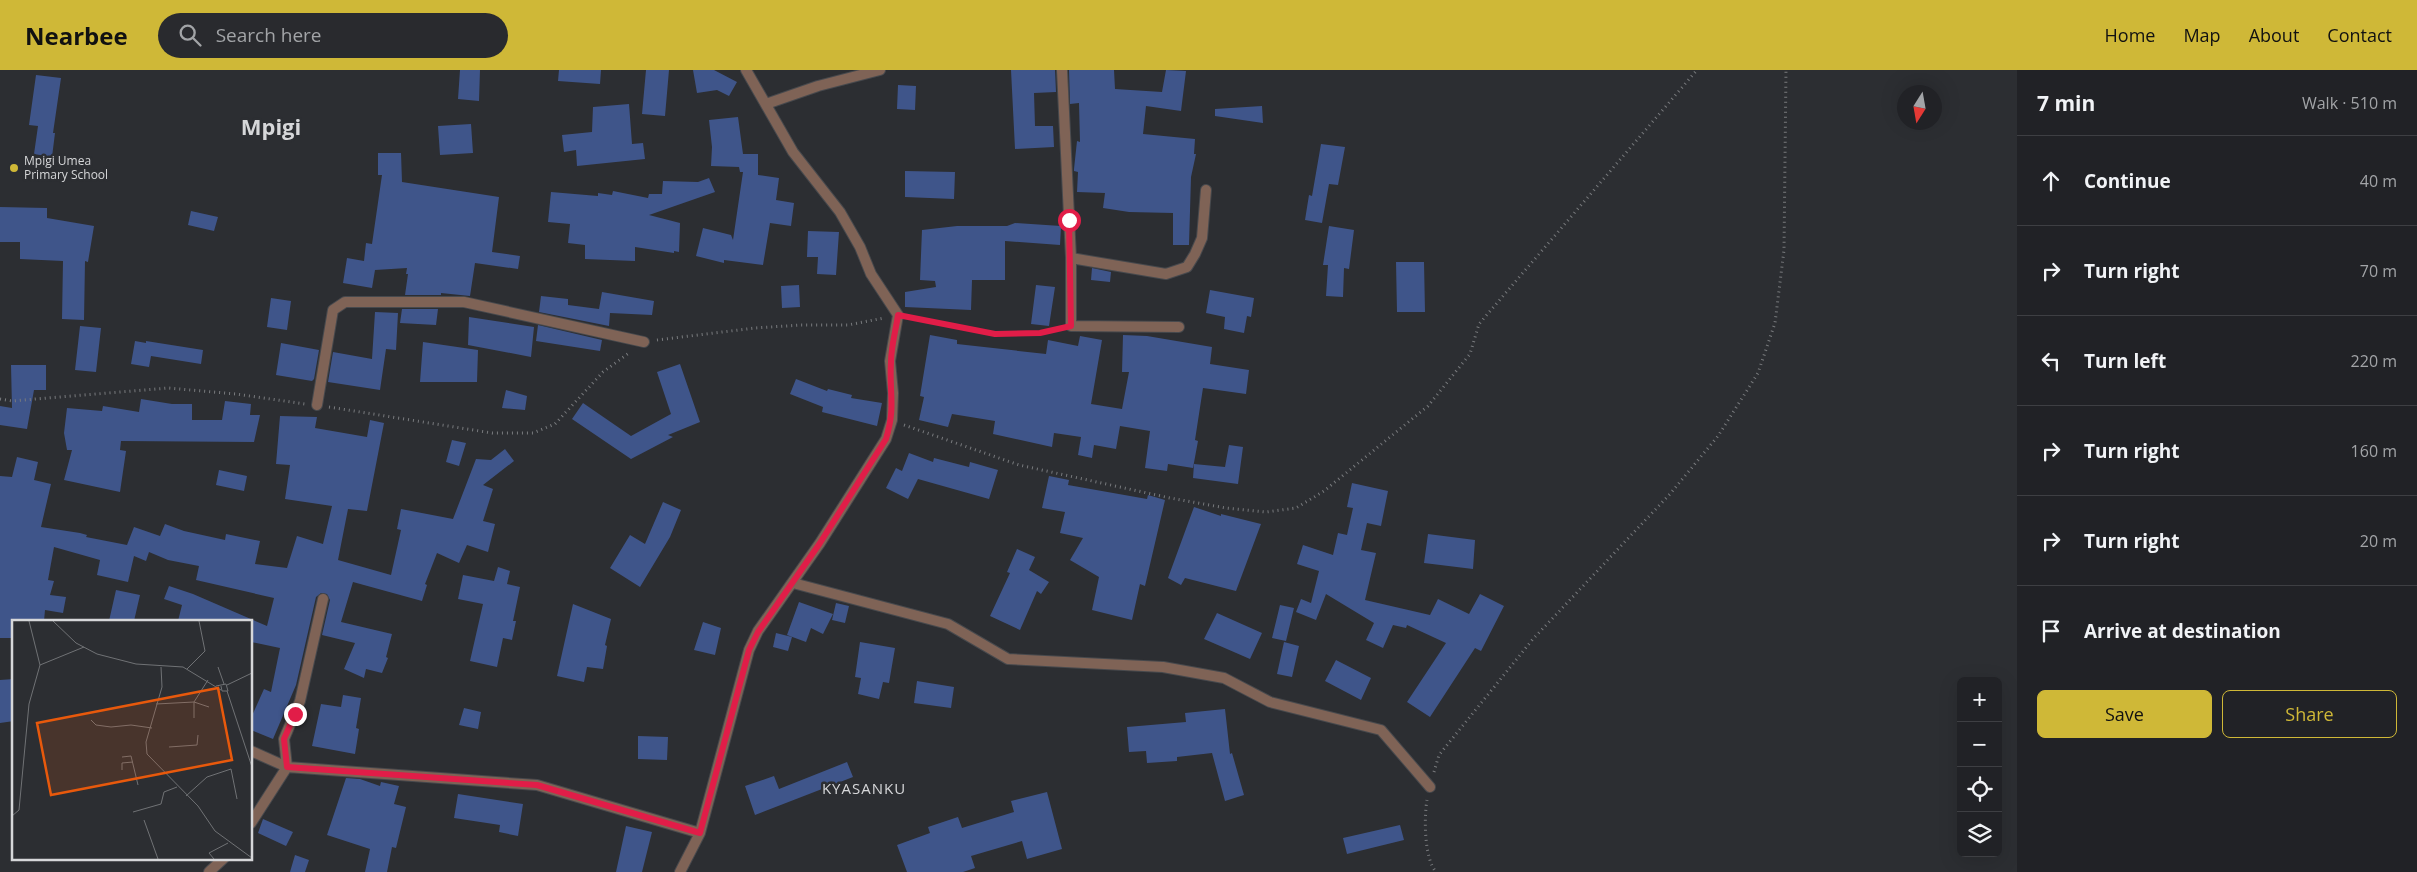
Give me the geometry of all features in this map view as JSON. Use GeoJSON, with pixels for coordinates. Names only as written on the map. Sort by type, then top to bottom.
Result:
{"type":"FeatureCollection","features":[{"type":"Feature","properties":{"kind":"street"},"geometry":{"type":"LineString","coordinates":[[680,872],[700,833],[749,650],[758,632],[793,583],[873,462],[886,439],[892,420],[893,398],[890,362],[898,315],[871,274],[860,247],[840,212],[793,152],[746,70]]}},
{"type":"Feature","properties":{"kind":"street"},"geometry":{"type":"LineString","coordinates":[[766,104],[818,86],[880,70]]}},
{"type":"Feature","properties":{"kind":"street"},"geometry":{"type":"LineString","coordinates":[[1062,70],[1071,258],[1071,326],[1179,327]]}},
{"type":"Feature","properties":{"kind":"street"},"geometry":{"type":"LineString","coordinates":[[1071,258],[1166,274],[1186,267],[1195,254],[1202,238],[1206,190]]}},
{"type":"Feature","properties":{"kind":"street"},"geometry":{"type":"LineString","coordinates":[[317,406],[333,310],[345,302],[464,302],[644,342]]}},
{"type":"Feature","properties":{"kind":"street"},"geometry":{"type":"LineString","coordinates":[[793,583],[948,624],[1008,659],[1162,667],[1224,678],[1270,702],[1381,730],[1430,787]]}},
{"type":"Feature","properties":{"kind":"street"},"geometry":{"type":"LineString","coordinates":[[252,821],[287,767],[284,739],[300,701],[323,599]]}},
{"type":"Feature","properties":{"kind":"street"},"geometry":{"type":"LineString","coordinates":[[252,751],[287,767],[537,785],[700,833]]}},
{"type":"Feature","properties":{"kind":"street"},"geometry":{"type":"LineString","coordinates":[[209,872],[222,860]]}},
{"type":"Feature","properties":{"kind":"path"},"geometry":{"type":"LineString","coordinates":[[892,420],[1019,466],[1226,508],[1266,512],[1296,508],[1324,491],[1428,406],[1470,354],[1479,324],[1697,70]]}},
{"type":"Feature","properties":{"kind":"path"},"geometry":{"type":"LineString","coordinates":[[1436,872],[1432,868],[1428,848],[1425,814],[1439,755],[1533,639],[1670,494],[1718,436],[1758,373],[1775,323],[1784,250],[1786,70]]}},
{"type":"Feature","properties":{"kind":"path"},"geometry":{"type":"LineString","coordinates":[[0,399],[12,402],[168,388],[236,394],[492,433],[533,433],[555,424],[602,372],[644,342],[764,328],[848,325],[898,315],[995,334],[1040,333],[1071,326]]}},
{"type":"Feature","properties":{"kind":"building"},"geometry":{"type":"Polygon","coordinates":[[[460,70],[480,70],[479,101],[458,99],[460,70]]]}},
{"type":"Feature","properties":{"kind":"building"},"geometry":{"type":"Polygon","coordinates":[[[559,70],[601,70],[600,84],[558,81],[559,70]]]}},
{"type":"Feature","properties":{"kind":"building"},"geometry":{"type":"Polygon","coordinates":[[[646,70],[669,70],[665,116],[642,114],[646,70]]]}},
{"type":"Feature","properties":{"kind":"building"},"geometry":{"type":"Polygon","coordinates":[[[693,70],[714,70],[737,82],[729,96],[717,90],[697,93],[693,70]]]}},
{"type":"Feature","properties":{"kind":"building"},"geometry":{"type":"Polygon","coordinates":[[[1011,70],[1055,70],[1056,92],[1034,93],[1035,126],[1053,126],[1054,147],[1015,149],[1011,70]]]}},
{"type":"Feature","properties":{"kind":"building"},"geometry":{"type":"Polygon","coordinates":[[[1069,70],[1114,70],[1115,89],[1162,92],[1166,70],[1186,71],[1181,111],[1146,106],[1143,134],[1195,139],[1194,154],[1196,154],[1191,177],[1189,245],[1173,245],[1173,213],[1129,212],[1103,208],[1105,193],[1077,192],[1078,172],[1074,171],[1074,169],[1077,141],[1080,142],[1079,103],[1070,104],[1069,70]]]}},
{"type":"Feature","properties":{"kind":"building"},"geometry":{"type":"Polygon","coordinates":[[[36,75],[61,78],[53,133],[55,133],[52,157],[34,154],[38,126],[29,125],[36,75]]]}},
{"type":"Feature","properties":{"kind":"building"},"geometry":{"type":"Polygon","coordinates":[[[898,85],[916,86],[915,110],[897,109],[898,85]]]}},
{"type":"Feature","properties":{"kind":"building"},"geometry":{"type":"Polygon","coordinates":[[[629,104],[632,144],[643,143],[645,159],[577,166],[576,150],[564,152],[562,135],[592,132],[593,107],[629,104]]]}},
{"type":"Feature","properties":{"kind":"building"},"geometry":{"type":"Polygon","coordinates":[[[1262,106],[1263,123],[1215,116],[1215,109],[1262,106]]]}},
{"type":"Feature","properties":{"kind":"building"},"geometry":{"type":"Polygon","coordinates":[[[738,117],[743,154],[758,154],[758,175],[779,178],[776,200],[794,203],[791,226],[770,223],[763,265],[724,260],[724,263],[696,256],[703,228],[731,235],[733,240],[743,172],[740,172],[739,167],[711,166],[712,147],[709,120],[738,117]]]}},
{"type":"Feature","properties":{"kind":"building"},"geometry":{"type":"Polygon","coordinates":[[[471,124],[473,153],[440,155],[438,126],[471,124]]]}},
{"type":"Feature","properties":{"kind":"building"},"geometry":{"type":"Polygon","coordinates":[[[1321,144],[1345,147],[1338,185],[1329,184],[1322,223],[1305,220],[1309,195],[1312,196],[1321,144]]]}},
{"type":"Feature","properties":{"kind":"building"},"geometry":{"type":"Polygon","coordinates":[[[378,153],[401,153],[402,182],[499,197],[492,252],[520,256],[518,269],[475,263],[470,296],[441,293],[441,295],[405,295],[407,268],[375,270],[372,288],[343,283],[347,258],[364,261],[366,243],[372,244],[382,175],[378,175],[378,153]]]}},
{"type":"Feature","properties":{"kind":"building"},"geometry":{"type":"Polygon","coordinates":[[[905,171],[955,172],[954,199],[905,197],[905,171]]]}},
{"type":"Feature","properties":{"kind":"building"},"geometry":{"type":"Polygon","coordinates":[[[709,178],[715,192],[649,215],[680,223],[679,252],[674,251],[674,253],[635,247],[635,261],[585,259],[585,245],[568,243],[570,224],[548,222],[551,192],[598,196],[598,193],[612,195],[613,191],[648,198],[649,194],[662,194],[663,181],[698,182],[709,178]]]}},
{"type":"Feature","properties":{"kind":"building"},"geometry":{"type":"Polygon","coordinates":[[[0,207],[47,208],[47,218],[94,226],[88,262],[85,261],[84,320],[62,319],[63,261],[20,259],[20,242],[0,242],[0,207]]]}},
{"type":"Feature","properties":{"kind":"building"},"geometry":{"type":"Polygon","coordinates":[[[191,211],[218,217],[214,231],[188,225],[191,211]]]}},
{"type":"Feature","properties":{"kind":"building"},"geometry":{"type":"Polygon","coordinates":[[[1015,223],[1061,226],[1060,245],[1005,241],[1005,280],[972,280],[971,310],[905,307],[905,292],[936,287],[935,281],[920,280],[922,230],[957,226],[1007,226],[1015,223]]]}},
{"type":"Feature","properties":{"kind":"building"},"geometry":{"type":"Polygon","coordinates":[[[1329,226],[1354,230],[1349,269],[1344,268],[1343,297],[1326,296],[1328,265],[1323,265],[1329,226]]]}},
{"type":"Feature","properties":{"kind":"building"},"geometry":{"type":"Polygon","coordinates":[[[808,231],[839,232],[836,275],[817,274],[818,257],[807,257],[808,231]]]}},
{"type":"Feature","properties":{"kind":"building"},"geometry":{"type":"Polygon","coordinates":[[[1396,262],[1424,262],[1425,312],[1397,312],[1396,262]]]}},
{"type":"Feature","properties":{"kind":"building"},"geometry":{"type":"Polygon","coordinates":[[[1092,268],[1111,272],[1110,282],[1091,280],[1092,268]]]}},
{"type":"Feature","properties":{"kind":"building"},"geometry":{"type":"Polygon","coordinates":[[[799,285],[800,307],[782,308],[781,286],[799,285]]]}},
{"type":"Feature","properties":{"kind":"building"},"geometry":{"type":"Polygon","coordinates":[[[1036,285],[1055,287],[1049,326],[1031,324],[1036,285]]]}},
{"type":"Feature","properties":{"kind":"building"},"geometry":{"type":"Polygon","coordinates":[[[1210,290],[1254,298],[1251,317],[1247,316],[1244,333],[1224,329],[1225,317],[1206,313],[1210,290]]]}},
{"type":"Feature","properties":{"kind":"building"},"geometry":{"type":"Polygon","coordinates":[[[602,292],[654,301],[652,315],[610,313],[609,326],[539,312],[541,296],[568,299],[568,305],[599,309],[602,292]]]}},
{"type":"Feature","properties":{"kind":"building"},"geometry":{"type":"Polygon","coordinates":[[[271,298],[291,301],[287,330],[267,327],[271,298]]]}},
{"type":"Feature","properties":{"kind":"building"},"geometry":{"type":"Polygon","coordinates":[[[402,309],[438,309],[436,325],[400,323],[402,309]]]}},
{"type":"Feature","properties":{"kind":"building"},"geometry":{"type":"Polygon","coordinates":[[[375,312],[398,313],[396,350],[386,349],[380,390],[328,382],[333,352],[372,359],[375,312]]]}},
{"type":"Feature","properties":{"kind":"building"},"geometry":{"type":"Polygon","coordinates":[[[469,317],[534,327],[531,357],[468,345],[469,317]]]}},
{"type":"Feature","properties":{"kind":"building"},"geometry":{"type":"Polygon","coordinates":[[[538,325],[602,340],[600,351],[536,341],[538,325]]]}},
{"type":"Feature","properties":{"kind":"building"},"geometry":{"type":"Polygon","coordinates":[[[80,326],[101,328],[96,372],[75,370],[80,326]]]}},
{"type":"Feature","properties":{"kind":"building"},"geometry":{"type":"Polygon","coordinates":[[[930,335],[957,340],[957,344],[1046,354],[1048,340],[1078,346],[1080,336],[1102,340],[1091,404],[1122,409],[1129,372],[1122,372],[1123,335],[1147,336],[1212,347],[1210,364],[1249,370],[1246,394],[1203,388],[1195,440],[1198,441],[1193,468],[1168,464],[1167,471],[1145,468],[1150,431],[1120,426],[1116,449],[1094,445],[1092,458],[1078,455],[1081,437],[1054,433],[1052,447],[993,434],[995,421],[952,414],[948,427],[919,420],[924,397],[920,396],[930,335]]]}},
{"type":"Feature","properties":{"kind":"building"},"geometry":{"type":"Polygon","coordinates":[[[135,341],[203,350],[201,364],[151,356],[149,367],[131,364],[135,341]]]}},
{"type":"Feature","properties":{"kind":"building"},"geometry":{"type":"Polygon","coordinates":[[[423,342],[478,350],[477,382],[420,382],[423,342]]]}},
{"type":"Feature","properties":{"kind":"building"},"geometry":{"type":"Polygon","coordinates":[[[281,343],[319,350],[314,379],[312,381],[276,375],[281,343]]]}},
{"type":"Feature","properties":{"kind":"building"},"geometry":{"type":"Polygon","coordinates":[[[680,364],[700,422],[668,435],[673,437],[631,459],[572,419],[583,403],[631,436],[671,414],[657,372],[680,364]]]}},
{"type":"Feature","properties":{"kind":"building"},"geometry":{"type":"Polygon","coordinates":[[[11,365],[46,365],[46,390],[34,390],[27,429],[0,425],[0,406],[12,408],[11,365]]]}},
{"type":"Feature","properties":{"kind":"building"},"geometry":{"type":"Polygon","coordinates":[[[796,379],[827,391],[828,389],[852,395],[851,398],[882,403],[877,426],[822,412],[823,407],[790,394],[796,379]]]}},
{"type":"Feature","properties":{"kind":"building"},"geometry":{"type":"Polygon","coordinates":[[[506,390],[527,396],[525,410],[502,408],[506,390]]]}},
{"type":"Feature","properties":{"kind":"building"},"geometry":{"type":"Polygon","coordinates":[[[141,399],[172,404],[192,404],[192,420],[222,420],[225,401],[251,404],[250,415],[260,415],[254,442],[121,441],[120,450],[126,451],[120,492],[64,480],[72,450],[67,450],[64,433],[67,408],[102,411],[103,406],[139,412],[141,399]]]}},
{"type":"Feature","properties":{"kind":"building"},"geometry":{"type":"Polygon","coordinates":[[[280,416],[317,417],[315,428],[367,437],[370,420],[384,423],[367,511],[348,509],[338,560],[391,575],[401,530],[397,529],[401,509],[453,519],[476,459],[491,460],[505,449],[514,461],[483,485],[493,489],[483,521],[495,524],[488,552],[467,545],[459,563],[437,553],[425,584],[427,585],[422,601],[353,582],[341,622],[392,634],[386,657],[388,658],[382,673],[366,669],[364,678],[344,669],[355,643],[322,635],[330,600],[327,594],[321,593],[316,597],[296,685],[273,739],[252,730],[252,716],[264,689],[271,692],[280,648],[252,642],[252,620],[178,620],[182,605],[164,599],[169,586],[193,594],[267,626],[274,598],[196,580],[199,566],[168,560],[149,552],[146,561],[134,556],[128,582],[97,575],[100,560],[54,547],[48,580],[54,581],[50,595],[66,597],[63,613],[45,610],[44,620],[12,620],[12,638],[0,638],[0,476],[12,477],[17,457],[38,462],[34,480],[51,484],[41,527],[80,533],[87,535],[86,537],[127,545],[134,527],[160,536],[165,524],[184,531],[225,540],[226,534],[260,541],[255,564],[287,568],[297,536],[323,544],[332,506],[285,499],[290,465],[276,464],[280,416]]]}},
{"type":"Feature","properties":{"kind":"building"},"geometry":{"type":"Polygon","coordinates":[[[452,440],[466,443],[459,466],[446,462],[452,440]]]}},
{"type":"Feature","properties":{"kind":"building"},"geometry":{"type":"Polygon","coordinates":[[[1229,445],[1243,447],[1238,484],[1193,478],[1194,464],[1225,467],[1229,445]]]}},
{"type":"Feature","properties":{"kind":"building"},"geometry":{"type":"Polygon","coordinates":[[[909,453],[933,462],[934,458],[969,467],[970,462],[998,470],[989,499],[918,479],[908,499],[886,488],[896,468],[902,471],[909,453]]]}},
{"type":"Feature","properties":{"kind":"building"},"geometry":{"type":"Polygon","coordinates":[[[219,470],[247,476],[244,491],[216,485],[219,470]]]}},
{"type":"Feature","properties":{"kind":"building"},"geometry":{"type":"Polygon","coordinates":[[[1049,476],[1069,480],[1068,485],[1147,499],[1148,495],[1165,500],[1145,586],[1140,584],[1132,620],[1092,610],[1099,577],[1070,560],[1083,538],[1060,533],[1065,512],[1042,508],[1049,476]]]}},
{"type":"Feature","properties":{"kind":"building"},"geometry":{"type":"Polygon","coordinates":[[[1352,483],[1388,491],[1381,526],[1367,523],[1361,550],[1376,553],[1365,600],[1430,615],[1438,599],[1469,614],[1480,594],[1504,606],[1481,651],[1475,648],[1430,717],[1407,702],[1446,643],[1407,625],[1406,628],[1393,625],[1383,648],[1366,640],[1374,623],[1326,594],[1316,620],[1296,612],[1301,599],[1311,603],[1319,571],[1297,564],[1303,545],[1333,555],[1338,533],[1347,535],[1353,508],[1347,507],[1352,483]]]}},
{"type":"Feature","properties":{"kind":"building"},"geometry":{"type":"Polygon","coordinates":[[[663,502],[681,510],[670,537],[640,587],[610,568],[630,535],[645,544],[663,502]]]}},
{"type":"Feature","properties":{"kind":"building"},"geometry":{"type":"Polygon","coordinates":[[[1194,507],[1221,516],[1221,514],[1261,524],[1236,591],[1185,578],[1181,585],[1168,578],[1194,507]]]}},
{"type":"Feature","properties":{"kind":"building"},"geometry":{"type":"Polygon","coordinates":[[[1428,534],[1475,540],[1473,569],[1424,563],[1428,534]]]}},
{"type":"Feature","properties":{"kind":"building"},"geometry":{"type":"Polygon","coordinates":[[[1017,549],[1035,557],[1029,570],[1049,582],[1041,594],[1037,591],[1020,630],[990,616],[1010,573],[1007,572],[1017,549]]]}},
{"type":"Feature","properties":{"kind":"building"},"geometry":{"type":"Polygon","coordinates":[[[498,567],[510,571],[507,584],[520,587],[513,621],[516,621],[512,640],[503,638],[497,667],[470,661],[483,604],[458,599],[463,575],[494,581],[498,567]]]}},
{"type":"Feature","properties":{"kind":"building"},"geometry":{"type":"Polygon","coordinates":[[[116,590],[140,595],[134,620],[109,620],[116,590]]]}},
{"type":"Feature","properties":{"kind":"building"},"geometry":{"type":"Polygon","coordinates":[[[799,602],[833,614],[823,634],[811,628],[806,642],[787,635],[799,602]]]}},
{"type":"Feature","properties":{"kind":"building"},"geometry":{"type":"Polygon","coordinates":[[[836,603],[849,606],[845,623],[832,620],[836,603]]]}},
{"type":"Feature","properties":{"kind":"building"},"geometry":{"type":"Polygon","coordinates":[[[573,604],[611,619],[605,645],[607,646],[603,669],[587,667],[584,682],[557,676],[573,604]]]}},
{"type":"Feature","properties":{"kind":"building"},"geometry":{"type":"Polygon","coordinates":[[[1280,605],[1294,608],[1286,641],[1272,638],[1280,605]]]}},
{"type":"Feature","properties":{"kind":"building"},"geometry":{"type":"Polygon","coordinates":[[[1217,613],[1262,633],[1250,659],[1204,639],[1217,613]]]}},
{"type":"Feature","properties":{"kind":"building"},"geometry":{"type":"Polygon","coordinates":[[[703,622],[721,628],[715,655],[694,650],[703,622]]]}},
{"type":"Feature","properties":{"kind":"building"},"geometry":{"type":"Polygon","coordinates":[[[776,633],[792,637],[788,651],[773,647],[776,633]]]}},
{"type":"Feature","properties":{"kind":"building"},"geometry":{"type":"Polygon","coordinates":[[[860,642],[895,648],[889,683],[883,682],[879,699],[858,694],[861,678],[855,677],[860,642]]]}},
{"type":"Feature","properties":{"kind":"building"},"geometry":{"type":"Polygon","coordinates":[[[1284,642],[1299,646],[1292,677],[1277,674],[1284,642]]]}},
{"type":"Feature","properties":{"kind":"building"},"geometry":{"type":"Polygon","coordinates":[[[1336,660],[1371,678],[1361,700],[1325,681],[1336,660]]]}},
{"type":"Feature","properties":{"kind":"building"},"geometry":{"type":"Polygon","coordinates":[[[12,679],[12,721],[0,723],[0,680],[12,679]]]}},
{"type":"Feature","properties":{"kind":"building"},"geometry":{"type":"Polygon","coordinates":[[[917,681],[954,687],[951,708],[914,703],[917,681]]]}},
{"type":"Feature","properties":{"kind":"building"},"geometry":{"type":"Polygon","coordinates":[[[343,695],[361,698],[356,728],[359,729],[355,754],[312,746],[321,704],[341,707],[343,695]]]}},
{"type":"Feature","properties":{"kind":"building"},"geometry":{"type":"Polygon","coordinates":[[[464,708],[481,712],[478,729],[459,725],[464,708]]]}},
{"type":"Feature","properties":{"kind":"building"},"geometry":{"type":"Polygon","coordinates":[[[1225,709],[1230,754],[1232,753],[1244,795],[1225,801],[1212,753],[1177,757],[1177,761],[1147,763],[1146,751],[1129,752],[1127,727],[1186,722],[1185,713],[1225,709]]]}},
{"type":"Feature","properties":{"kind":"building"},"geometry":{"type":"Polygon","coordinates":[[[638,736],[668,737],[667,760],[638,759],[638,736]]]}},
{"type":"Feature","properties":{"kind":"building"},"geometry":{"type":"Polygon","coordinates":[[[847,762],[853,777],[755,815],[745,786],[774,776],[779,789],[847,762]]]}},
{"type":"Feature","properties":{"kind":"building"},"geometry":{"type":"Polygon","coordinates":[[[346,778],[360,779],[380,786],[381,782],[399,786],[394,804],[406,807],[396,848],[392,847],[387,872],[365,872],[370,849],[327,835],[346,778]]]}},
{"type":"Feature","properties":{"kind":"building"},"geometry":{"type":"Polygon","coordinates":[[[1047,792],[1062,849],[1027,859],[1022,841],[971,856],[975,868],[963,872],[907,872],[897,845],[930,833],[928,827],[958,817],[962,828],[1014,812],[1011,801],[1047,792]]]}},
{"type":"Feature","properties":{"kind":"building"},"geometry":{"type":"Polygon","coordinates":[[[458,794],[523,804],[518,836],[499,832],[500,825],[454,818],[458,794]]]}},
{"type":"Feature","properties":{"kind":"building"},"geometry":{"type":"Polygon","coordinates":[[[263,819],[293,832],[286,846],[258,833],[263,819]]]}},
{"type":"Feature","properties":{"kind":"building"},"geometry":{"type":"Polygon","coordinates":[[[1400,825],[1404,840],[1347,854],[1343,838],[1400,825]]]}},
{"type":"Feature","properties":{"kind":"building"},"geometry":{"type":"Polygon","coordinates":[[[626,826],[652,832],[642,872],[616,872],[626,826]]]}},
{"type":"Feature","properties":{"kind":"building"},"geometry":{"type":"Polygon","coordinates":[[[295,855],[309,860],[305,872],[290,872],[295,855]]]}},
{"type":"Feature","properties":{"kind":"place","name":"Mpigi Umea Primary School"},"geometry":{"type":"Point","coordinates":[14,168]}},
{"type":"Feature","properties":{"kind":"district","name":"Mpigi"},"geometry":{"type":"Point","coordinates":[271,127]}},
{"type":"Feature","properties":{"kind":"district","name":"KYASANKU"},"geometry":{"type":"Point","coordinates":[864,789]}},
{"type":"Feature","properties":{"kind":"route"},"geometry":{"type":"LineString","coordinates":[[295,714],[284,739],[287,767],[537,785],[700,833],[749,650],[758,632],[820,543],[886,439],[892,420],[893,393],[890,362],[898,315],[995,334],[1040,333],[1071,326],[1069,220]]}}]}
